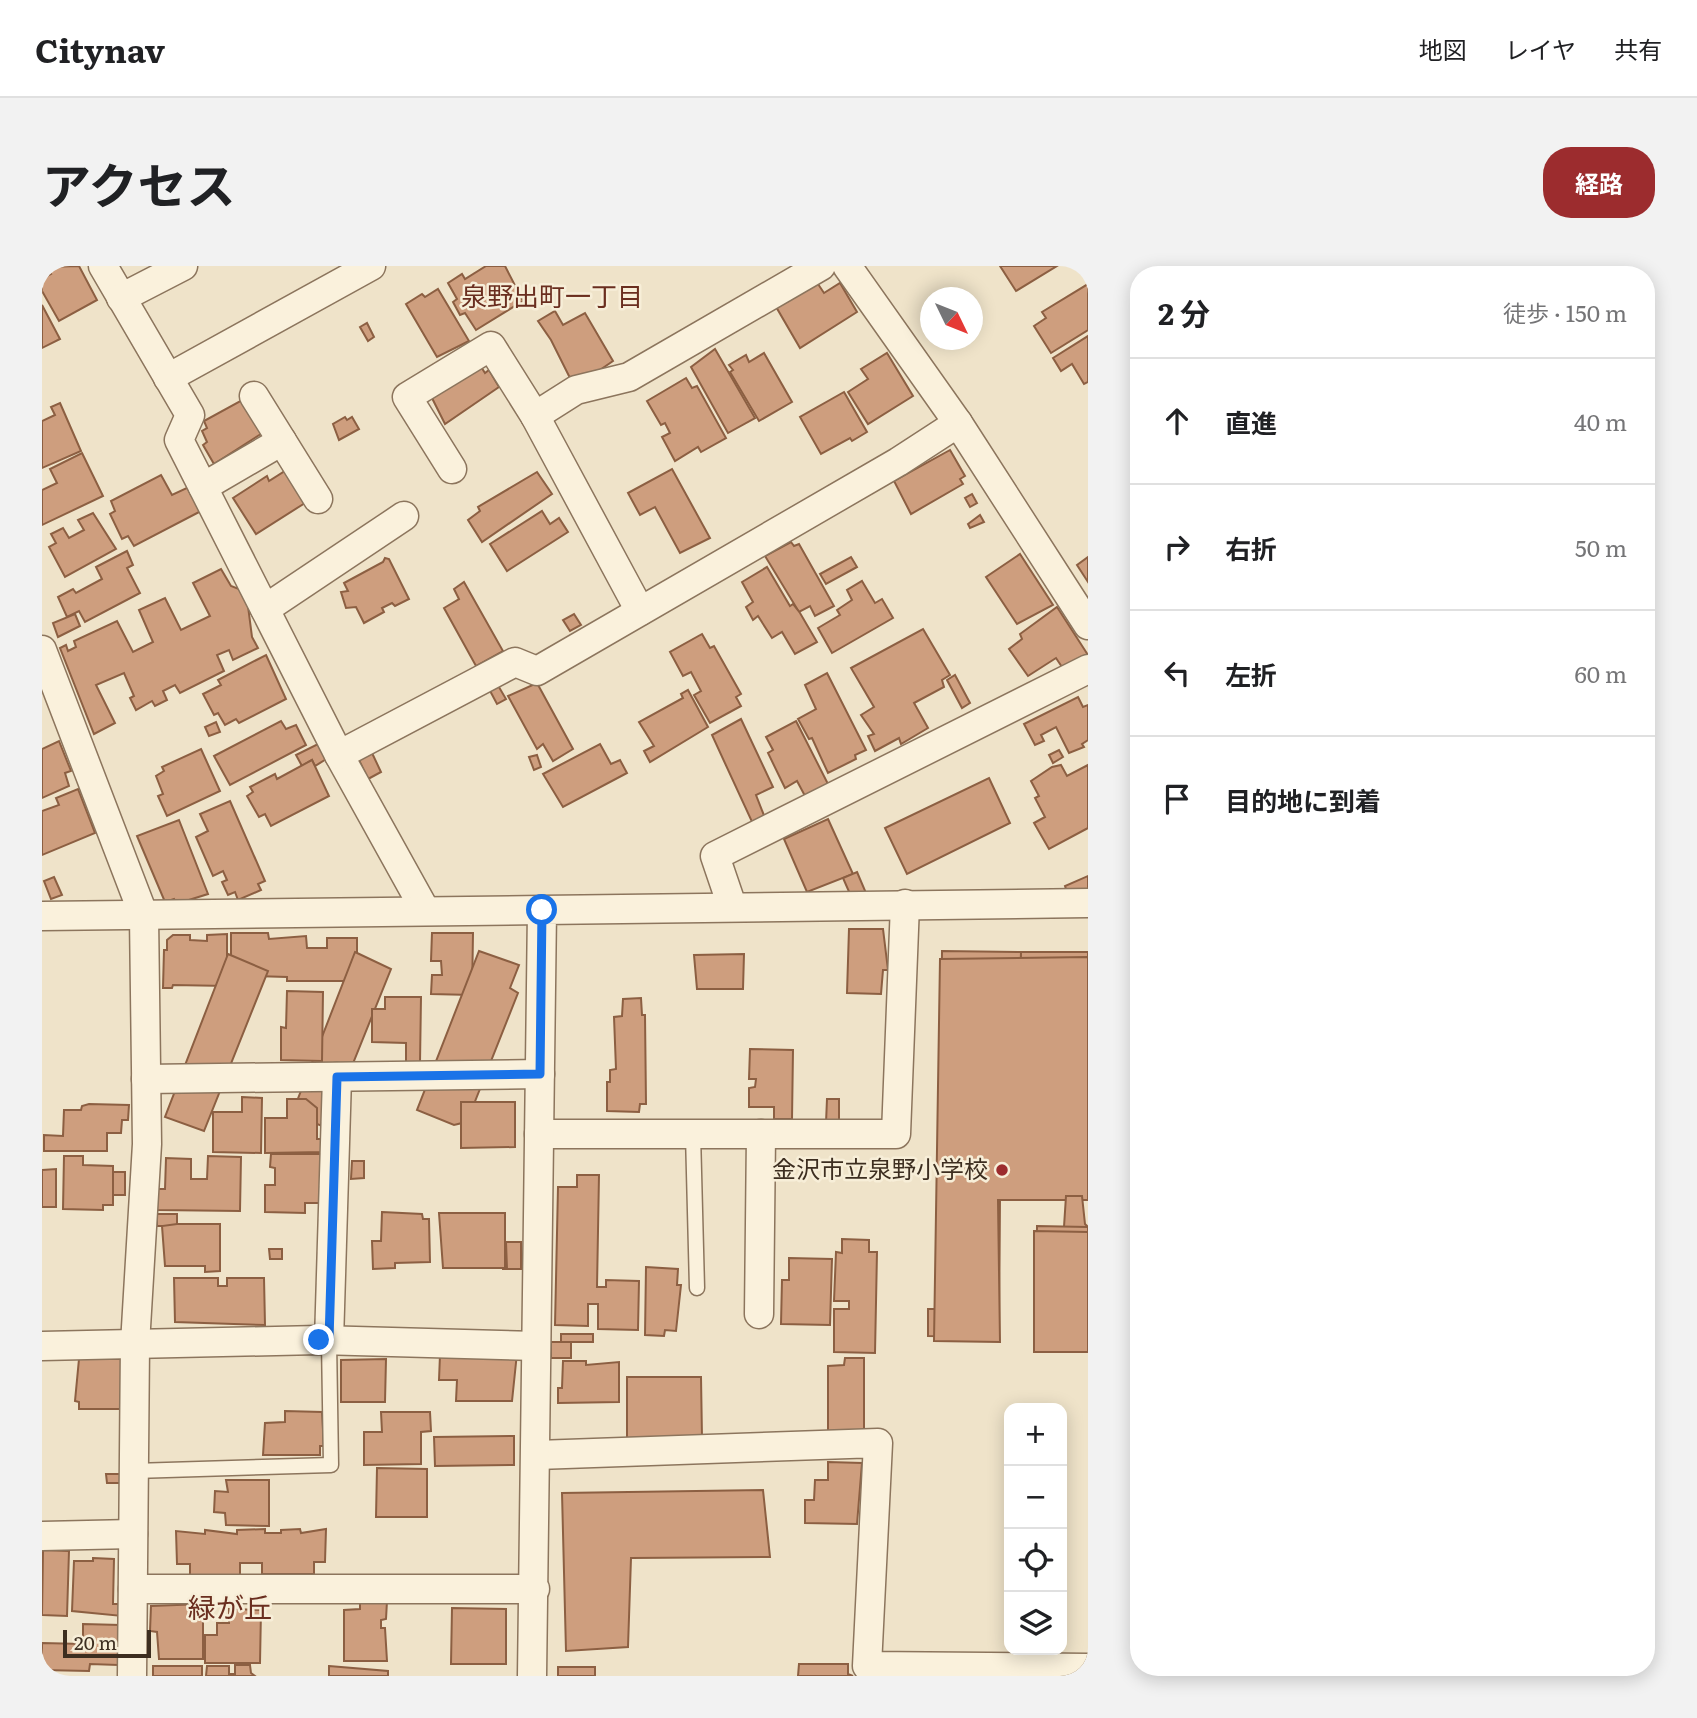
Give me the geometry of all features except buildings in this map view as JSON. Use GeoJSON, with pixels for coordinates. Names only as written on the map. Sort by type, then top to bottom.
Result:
{"type":"FeatureCollection","features":[{"type":"Feature","properties":{"kind":"street"},"geometry":{"type":"LineString","coordinates":[[103,266],[190,415],[179,440],[339,755],[425,910]]}},
{"type":"Feature","properties":{"kind":"street"},"geometry":{"type":"LineString","coordinates":[[121,298],[183,266]]}},
{"type":"Feature","properties":{"kind":"street"},"geometry":{"type":"LineString","coordinates":[[168,378],[371,266]]}},
{"type":"Feature","properties":{"kind":"street"},"geometry":{"type":"LineString","coordinates":[[535,416],[576,390],[629,377],[821,266]]}},
{"type":"Feature","properties":{"kind":"street"},"geometry":{"type":"LineString","coordinates":[[847,266],[958,423],[1088,625]]}},
{"type":"Feature","properties":{"kind":"street"},"geometry":{"type":"LineString","coordinates":[[452,469],[407,397],[491,346],[535,416],[640,611]]}},
{"type":"Feature","properties":{"kind":"street"},"geometry":{"type":"LineString","coordinates":[[254,396],[318,499]]}},
{"type":"Feature","properties":{"kind":"street"},"geometry":{"type":"LineString","coordinates":[[339,755],[515,662],[537,671],[898,462],[958,423]]}},
{"type":"Feature","properties":{"kind":"street"},"geometry":{"type":"LineString","coordinates":[[203,487],[282,441]]}},
{"type":"Feature","properties":{"kind":"street"},"geometry":{"type":"LineString","coordinates":[[265,609],[404,516]]}},
{"type":"Feature","properties":{"kind":"street"},"geometry":{"type":"LineString","coordinates":[[42,650],[144,916],[147,1144],[135,1344],[132,1676]]}},
{"type":"Feature","properties":{"kind":"street"},"geometry":{"type":"LineString","coordinates":[[732,906],[715,856],[1088,669]]}},
{"type":"Feature","properties":{"kind":"street"},"geometry":{"type":"LineString","coordinates":[[42,916],[1088,903]]}},
{"type":"Feature","properties":{"kind":"street"},"geometry":{"type":"LineString","coordinates":[[539,1134],[896,1134],[905,904]]}},
{"type":"Feature","properties":{"kind":"street"},"geometry":{"type":"LineString","coordinates":[[532,1676],[537,1455],[542,910]]}},
{"type":"Feature","properties":{"kind":"street"},"geometry":{"type":"LineString","coordinates":[[146,1079],[540,1074]]}},
{"type":"Feature","properties":{"kind":"street"},"geometry":{"type":"LineString","coordinates":[[329,1340],[337,1077]]}},
{"type":"Feature","properties":{"kind":"street"},"geometry":{"type":"LineString","coordinates":[[759,1314],[761,1134]]}},
{"type":"Feature","properties":{"kind":"street"},"geometry":{"type":"LineString","coordinates":[[42,1346],[329,1340],[536,1346]]}},
{"type":"Feature","properties":{"kind":"street"},"geometry":{"type":"LineString","coordinates":[[537,1455],[878,1443],[867,1666],[1088,1668]]}},
{"type":"Feature","properties":{"kind":"street"},"geometry":{"type":"LineString","coordinates":[[42,1536],[133,1534]]}},
{"type":"Feature","properties":{"kind":"street"},"geometry":{"type":"LineString","coordinates":[[132,1589],[534,1589]]}},
{"type":"Feature","properties":{"kind":"lane"},"geometry":{"type":"LineString","coordinates":[[693,1134],[696,1288]]}},
{"type":"Feature","properties":{"kind":"lane"},"geometry":{"type":"LineString","coordinates":[[134,1471],[331,1465],[329,1340]]}},
{"type":"Feature","properties":{"kind":"place","name":"金沢市立泉野小学校"},"geometry":{"type":"Point","coordinates":[1002,1170]}},
{"type":"Feature","properties":{"kind":"district","name":"泉野出町一丁目"},"geometry":{"type":"Point","coordinates":[552,297]}},
{"type":"Feature","properties":{"kind":"district","name":"緑が丘"},"geometry":{"type":"Point","coordinates":[230,1608]}},
{"type":"Feature","properties":{"kind":"route"},"geometry":{"type":"LineString","coordinates":[[319,1340],[329,1340],[337,1077],[540,1074],[542,910]]}}]}
